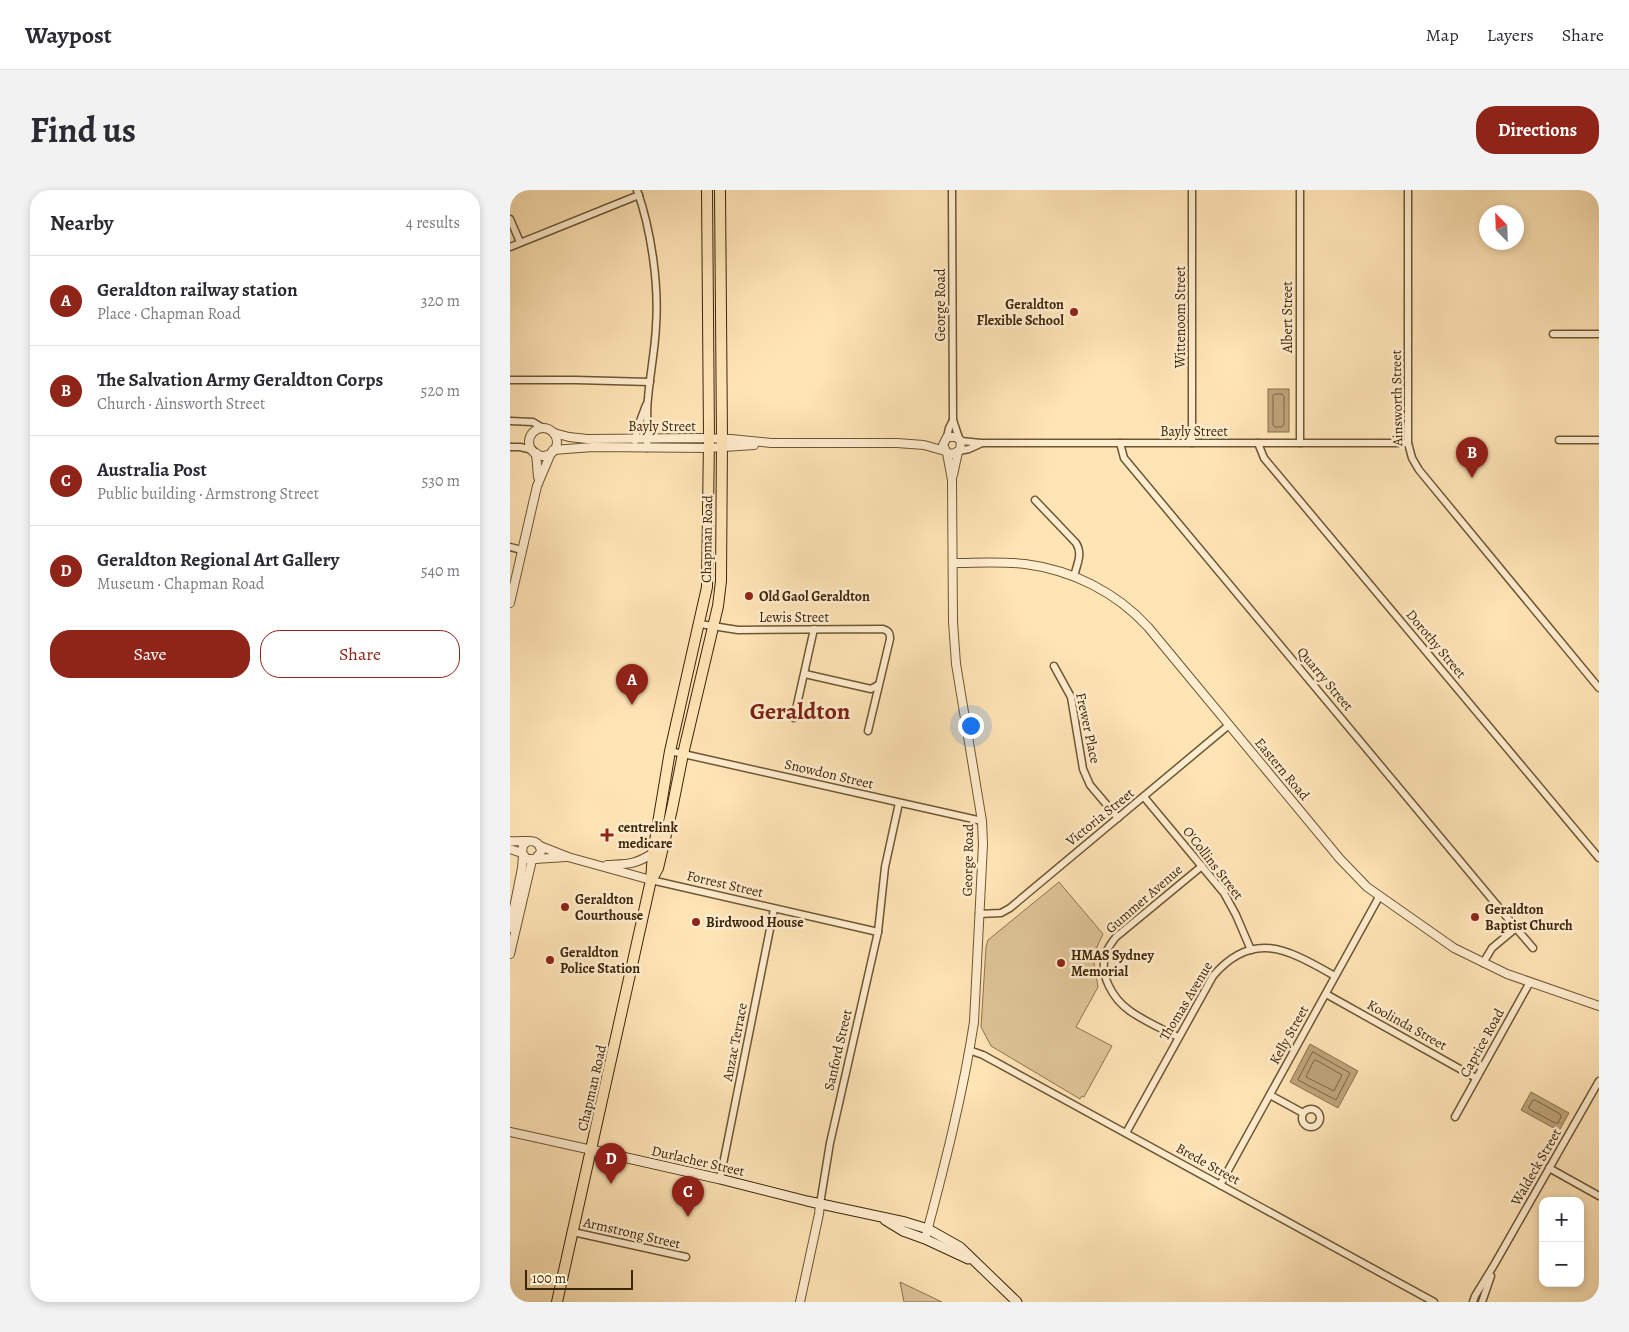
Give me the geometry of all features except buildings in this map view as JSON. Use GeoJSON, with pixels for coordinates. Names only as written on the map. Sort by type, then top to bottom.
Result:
{"type":"FeatureCollection","features":[{"type":"Feature","properties":{"kind":"main road","name":"Chapman Road"},"geometry":{"type":"LineString","coordinates":[[557,1302],[651,880],[652,853],[670,751],[707,587],[709,443],[707,190]]}},
{"type":"Feature","properties":{"kind":"main road","name":"Chapman Road"},"geometry":{"type":"LineString","coordinates":[[651,880],[658,868],[672,809],[713,626],[721,581],[720,190]]}},
{"type":"Feature","properties":{"kind":"main road","name":"Durlacher Street"},"geometry":{"type":"LineString","coordinates":[[592,1150],[820,1204],[905,1222],[928,1229],[960,1247],[1017,1302]]}},
{"type":"Feature","properties":{"kind":"main road","name":"Durlacher Street"},"geometry":{"type":"LineString","coordinates":[[880,1217],[903,1231],[925,1238],[976,1263]]}},
{"type":"Feature","properties":{"kind":"street","name":"George Road"},"geometry":{"type":"LineString","coordinates":[[952,190],[953,420],[960,440]]}},
{"type":"Feature","properties":{"kind":"street","name":"Wittenoom Street"},"geometry":{"type":"LineString","coordinates":[[1192,190],[1192,443]]}},
{"type":"Feature","properties":{"kind":"street","name":"Albert Street"},"geometry":{"type":"LineString","coordinates":[[1300,190],[1300,443]]}},
{"type":"Feature","properties":{"kind":"street","name":"Ainsworth Street"},"geometry":{"type":"LineString","coordinates":[[1408,190],[1408,443],[1412,458],[1419,470],[1599,688]]}},
{"type":"Feature","properties":{"kind":"street"},"geometry":{"type":"LineString","coordinates":[[510,246],[638,193],[647,226],[656,293],[656,324],[648,399],[647,448]]}},
{"type":"Feature","properties":{"kind":"street"},"geometry":{"type":"LineString","coordinates":[[510,219],[520,242]]}},
{"type":"Feature","properties":{"kind":"street"},"geometry":{"type":"LineString","coordinates":[[1553,334],[1599,334]]}},
{"type":"Feature","properties":{"kind":"street"},"geometry":{"type":"LineString","coordinates":[[510,380],[650,382]]}},
{"type":"Feature","properties":{"kind":"street"},"geometry":{"type":"LineString","coordinates":[[634,448],[637,429],[648,399]]}},
{"type":"Feature","properties":{"kind":"street","name":"George Road"},"geometry":{"type":"LineString","coordinates":[[946,438],[953,420]]}},
{"type":"Feature","properties":{"kind":"street"},"geometry":{"type":"LineString","coordinates":[[510,422],[533,422],[554,433],[557,444],[537,486]]}},
{"type":"Feature","properties":{"kind":"street"},"geometry":{"type":"LineString","coordinates":[[510,603],[537,486],[538,471],[534,452],[530,444],[531,436],[536,430],[543,428]]}},
{"type":"Feature","properties":{"kind":"street","name":"Bayly Street"},"geometry":{"type":"LineString","coordinates":[[554,433],[587,439],[648,438],[709,443]]}},
{"type":"Feature","properties":{"kind":"street"},"geometry":{"type":"LineString","coordinates":[[953,436],[960,440],[962,447],[959,452],[953,454],[946,452],[943,445],[946,438],[953,436]]}},
{"type":"Feature","properties":{"kind":"street","name":"Bayly Street"},"geometry":{"type":"LineString","coordinates":[[924,445],[946,438]]}},
{"type":"Feature","properties":{"kind":"street","name":"Bayly Street"},"geometry":{"type":"LineString","coordinates":[[960,440],[981,443],[1408,443]]}},
{"type":"Feature","properties":{"kind":"street"},"geometry":{"type":"LineString","coordinates":[[1558,440],[1599,440]]}},
{"type":"Feature","properties":{"kind":"street","name":"Bayly Street"},"geometry":{"type":"LineString","coordinates":[[552,452],[593,447],[647,448],[709,443],[897,443],[924,445],[946,452]]}},
{"type":"Feature","properties":{"kind":"street","name":"Bayly Street"},"geometry":{"type":"LineString","coordinates":[[959,452],[981,443]]}},
{"type":"Feature","properties":{"kind":"street","name":"Quarry Street"},"geometry":{"type":"LineString","coordinates":[[1120,443],[1124,458],[1533,948]]}},
{"type":"Feature","properties":{"kind":"street","name":"Dorothy Street"},"geometry":{"type":"LineString","coordinates":[[1258,443],[1264,458],[1599,858]]}},
{"type":"Feature","properties":{"kind":"street"},"geometry":{"type":"LineString","coordinates":[[510,447],[520,447],[543,455],[552,452]]}},
{"type":"Feature","properties":{"kind":"street","name":"George Road"},"geometry":{"type":"LineString","coordinates":[[925,1238],[974,1022],[983,844],[982,821],[956,664],[953,622],[952,480],[946,452]]}},
{"type":"Feature","properties":{"kind":"street","name":"George Road"},"geometry":{"type":"LineString","coordinates":[[952,480],[959,452]]}},
{"type":"Feature","properties":{"kind":"street"},"geometry":{"type":"LineString","coordinates":[[1035,500],[1079,548],[1080,554],[1074,576]]}},
{"type":"Feature","properties":{"kind":"street"},"geometry":{"type":"LineString","coordinates":[[510,547],[522,550]]}},
{"type":"Feature","properties":{"kind":"street","name":"Eastern Road"},"geometry":{"type":"LineString","coordinates":[[952,563],[1024,564],[1074,576],[1108,594],[1139,617],[1340,859],[1367,887],[1454,948],[1482,963],[1599,1006]]}},
{"type":"Feature","properties":{"kind":"street","name":"Lewis Street"},"geometry":{"type":"LineString","coordinates":[[700,624],[738,630],[888,630],[890,640],[878,685]]}},
{"type":"Feature","properties":{"kind":"street"},"geometry":{"type":"LineString","coordinates":[[794,718],[814,629]]}},
{"type":"Feature","properties":{"kind":"street","name":"Frewer Place"},"geometry":{"type":"LineString","coordinates":[[1054,666],[1071,698],[1083,769],[1090,784],[1118,818]]}},
{"type":"Feature","properties":{"kind":"street"},"geometry":{"type":"LineString","coordinates":[[804,674],[871,689],[878,685]]}},
{"type":"Feature","properties":{"kind":"street"},"geometry":{"type":"LineString","coordinates":[[868,731],[878,685]]}},
{"type":"Feature","properties":{"kind":"street","name":"Victoria Street"},"geometry":{"type":"LineString","coordinates":[[979,914],[1001,912],[1010,908],[1229,725]]}},
{"type":"Feature","properties":{"kind":"street","name":"Snowdon Street"},"geometry":{"type":"LineString","coordinates":[[670,751],[982,821]]}},
{"type":"Feature","properties":{"kind":"street","name":"O'Collins Street"},"geometry":{"type":"LineString","coordinates":[[1144,797],[1202,866],[1230,904],[1251,950]]}},
{"type":"Feature","properties":{"kind":"street","name":"Sanford Street"},"geometry":{"type":"LineString","coordinates":[[800,1302],[819,1214],[830,1143],[878,932],[885,867],[899,803]]}},
{"type":"Feature","properties":{"kind":"street"},"geometry":{"type":"LineString","coordinates":[[510,841],[536,842],[540,846],[541,852],[534,859],[510,954]]}},
{"type":"Feature","properties":{"kind":"street"},"geometry":{"type":"LineString","coordinates":[[510,928],[522,868],[523,845],[527,842]]}},
{"type":"Feature","properties":{"kind":"street","name":"Forrest Street"},"geometry":{"type":"LineString","coordinates":[[540,846],[568,857],[651,880],[878,932]]}},
{"type":"Feature","properties":{"kind":"street"},"geometry":{"type":"LineString","coordinates":[[510,849],[522,854],[527,859],[534,859]]}},
{"type":"Feature","properties":{"kind":"street"},"geometry":{"type":"LineString","coordinates":[[597,865],[630,864],[641,861],[652,853]]}},
{"type":"Feature","properties":{"kind":"street","name":"Forrest Street"},"geometry":{"type":"LineString","coordinates":[[534,859],[568,857]]}},
{"type":"Feature","properties":{"kind":"street","name":"Gummer Avenue"},"geometry":{"type":"LineString","coordinates":[[1178,1037],[1129,1010],[1120,1002],[1109,986],[1104,968],[1104,958],[1106,951],[1116,937],[1202,866]]}},
{"type":"Feature","properties":{"kind":"street","name":"Kelly Street"},"geometry":{"type":"LineString","coordinates":[[1220,1185],[1379,897]]}},
{"type":"Feature","properties":{"kind":"street","name":"Anzac Terrace"},"geometry":{"type":"LineString","coordinates":[[720,1179],[774,909]]}},
{"type":"Feature","properties":{"kind":"street"},"geometry":{"type":"LineString","coordinates":[[1482,963],[1492,948],[1516,928]]}},
{"type":"Feature","properties":{"kind":"street","name":"Thomas Avenue"},"geometry":{"type":"LineString","coordinates":[[1126,1133],[1213,976],[1229,959],[1251,950],[1270,947],[1297,955],[1335,976]]}},
{"type":"Feature","properties":{"kind":"street","name":"Caprice Road"},"geometry":{"type":"LineString","coordinates":[[1455,1117],[1530,982]]}},
{"type":"Feature","properties":{"kind":"street","name":"Koolinda Street"},"geometry":{"type":"LineString","coordinates":[[1326,994],[1476,1078]]}},
{"type":"Feature","properties":{"kind":"street","name":"Brede Street"},"geometry":{"type":"LineString","coordinates":[[969,1050],[983,1055],[1434,1302]]}},
{"type":"Feature","properties":{"kind":"street","name":"Waldeck Street"},"geometry":{"type":"LineString","coordinates":[[1473,1302],[1599,1081]]}},
{"type":"Feature","properties":{"kind":"street"},"geometry":{"type":"LineString","coordinates":[[1270,1095],[1304,1113]]}},
{"type":"Feature","properties":{"kind":"street","name":"Durlacher Street"},"geometry":{"type":"LineString","coordinates":[[510,1132],[592,1150]]}},
{"type":"Feature","properties":{"kind":"street"},"geometry":{"type":"LineString","coordinates":[[1550,1168],[1599,1196]]}},
{"type":"Feature","properties":{"kind":"street","name":"Armstrong Street"},"geometry":{"type":"LineString","coordinates":[[573,1232],[686,1258]]}},
{"type":"Feature","properties":{"kind":"street","name":"Waldeck Street"},"geometry":{"type":"LineString","coordinates":[[1482,1302],[1494,1265]]}},
{"type":"Feature","properties":{"kind":"shaded area"},"geometry":{"type":"Polygon","coordinates":[[[1059,882],[1103,934],[1096,949],[1094,963],[1098,987],[1076,1027],[1112,1046],[1084,1097],[1082,1096],[1080,1099],[991,1046],[981,1027],[988,940],[1059,882]]]}},
{"type":"Feature","properties":{"kind":"shaded area"},"geometry":{"type":"Polygon","coordinates":[[[900,1282],[942,1302],[904,1302],[900,1282]]]}},
{"type":"Feature","properties":{"kind":"water"},"geometry":{"type":"Polygon","coordinates":[[[1268,389],[1289,389],[1289,432],[1268,432],[1268,389]]]}},
{"type":"Feature","properties":{"kind":"water"},"geometry":{"type":"Polygon","coordinates":[[[1310,1044],[1358,1071],[1338,1108],[1290,1082],[1310,1044]]]}},
{"type":"Feature","properties":{"kind":"water"},"geometry":{"type":"Polygon","coordinates":[[[1531,1092],[1569,1113],[1559,1131],[1521,1110],[1531,1092]]]}},
{"type":"Feature","properties":{"kind":"place","name":"Geraldton Flexible School"},"geometry":{"type":"Point","coordinates":[1074,312]}},
{"type":"Feature","properties":{"kind":"place","name":"The Salvation Army Geraldton Corps"},"geometry":{"type":"Point","coordinates":[1472,478]}},
{"type":"Feature","properties":{"kind":"place","name":"Old Gaol Geraldton"},"geometry":{"type":"Point","coordinates":[749,596]}},
{"type":"Feature","properties":{"kind":"place","name":"Geraldton railway station"},"geometry":{"type":"Point","coordinates":[632,705]}},
{"type":"Feature","properties":{"kind":"place","name":"centrelink medicare"},"geometry":{"type":"Point","coordinates":[607,835]}},
{"type":"Feature","properties":{"kind":"place","name":"Geraldton Courthouse"},"geometry":{"type":"Point","coordinates":[565,907]}},
{"type":"Feature","properties":{"kind":"place","name":"Geraldton Baptist Church"},"geometry":{"type":"Point","coordinates":[1475,917]}},
{"type":"Feature","properties":{"kind":"place","name":"Birdwood House"},"geometry":{"type":"Point","coordinates":[696,922]}},
{"type":"Feature","properties":{"kind":"place","name":"Geraldton Police Station"},"geometry":{"type":"Point","coordinates":[550,960]}},
{"type":"Feature","properties":{"kind":"place","name":"HMAS Sydney Memorial"},"geometry":{"type":"Point","coordinates":[1061,963]}},
{"type":"Feature","properties":{"kind":"place","name":"Geraldton Regional Art Gallery"},"geometry":{"type":"Point","coordinates":[611,1184]}},
{"type":"Feature","properties":{"kind":"place","name":"Australia Post"},"geometry":{"type":"Point","coordinates":[688,1217]}},
{"type":"Feature","properties":{"kind":"district","name":"Geraldton"},"geometry":{"type":"Point","coordinates":[800,711]}}]}
